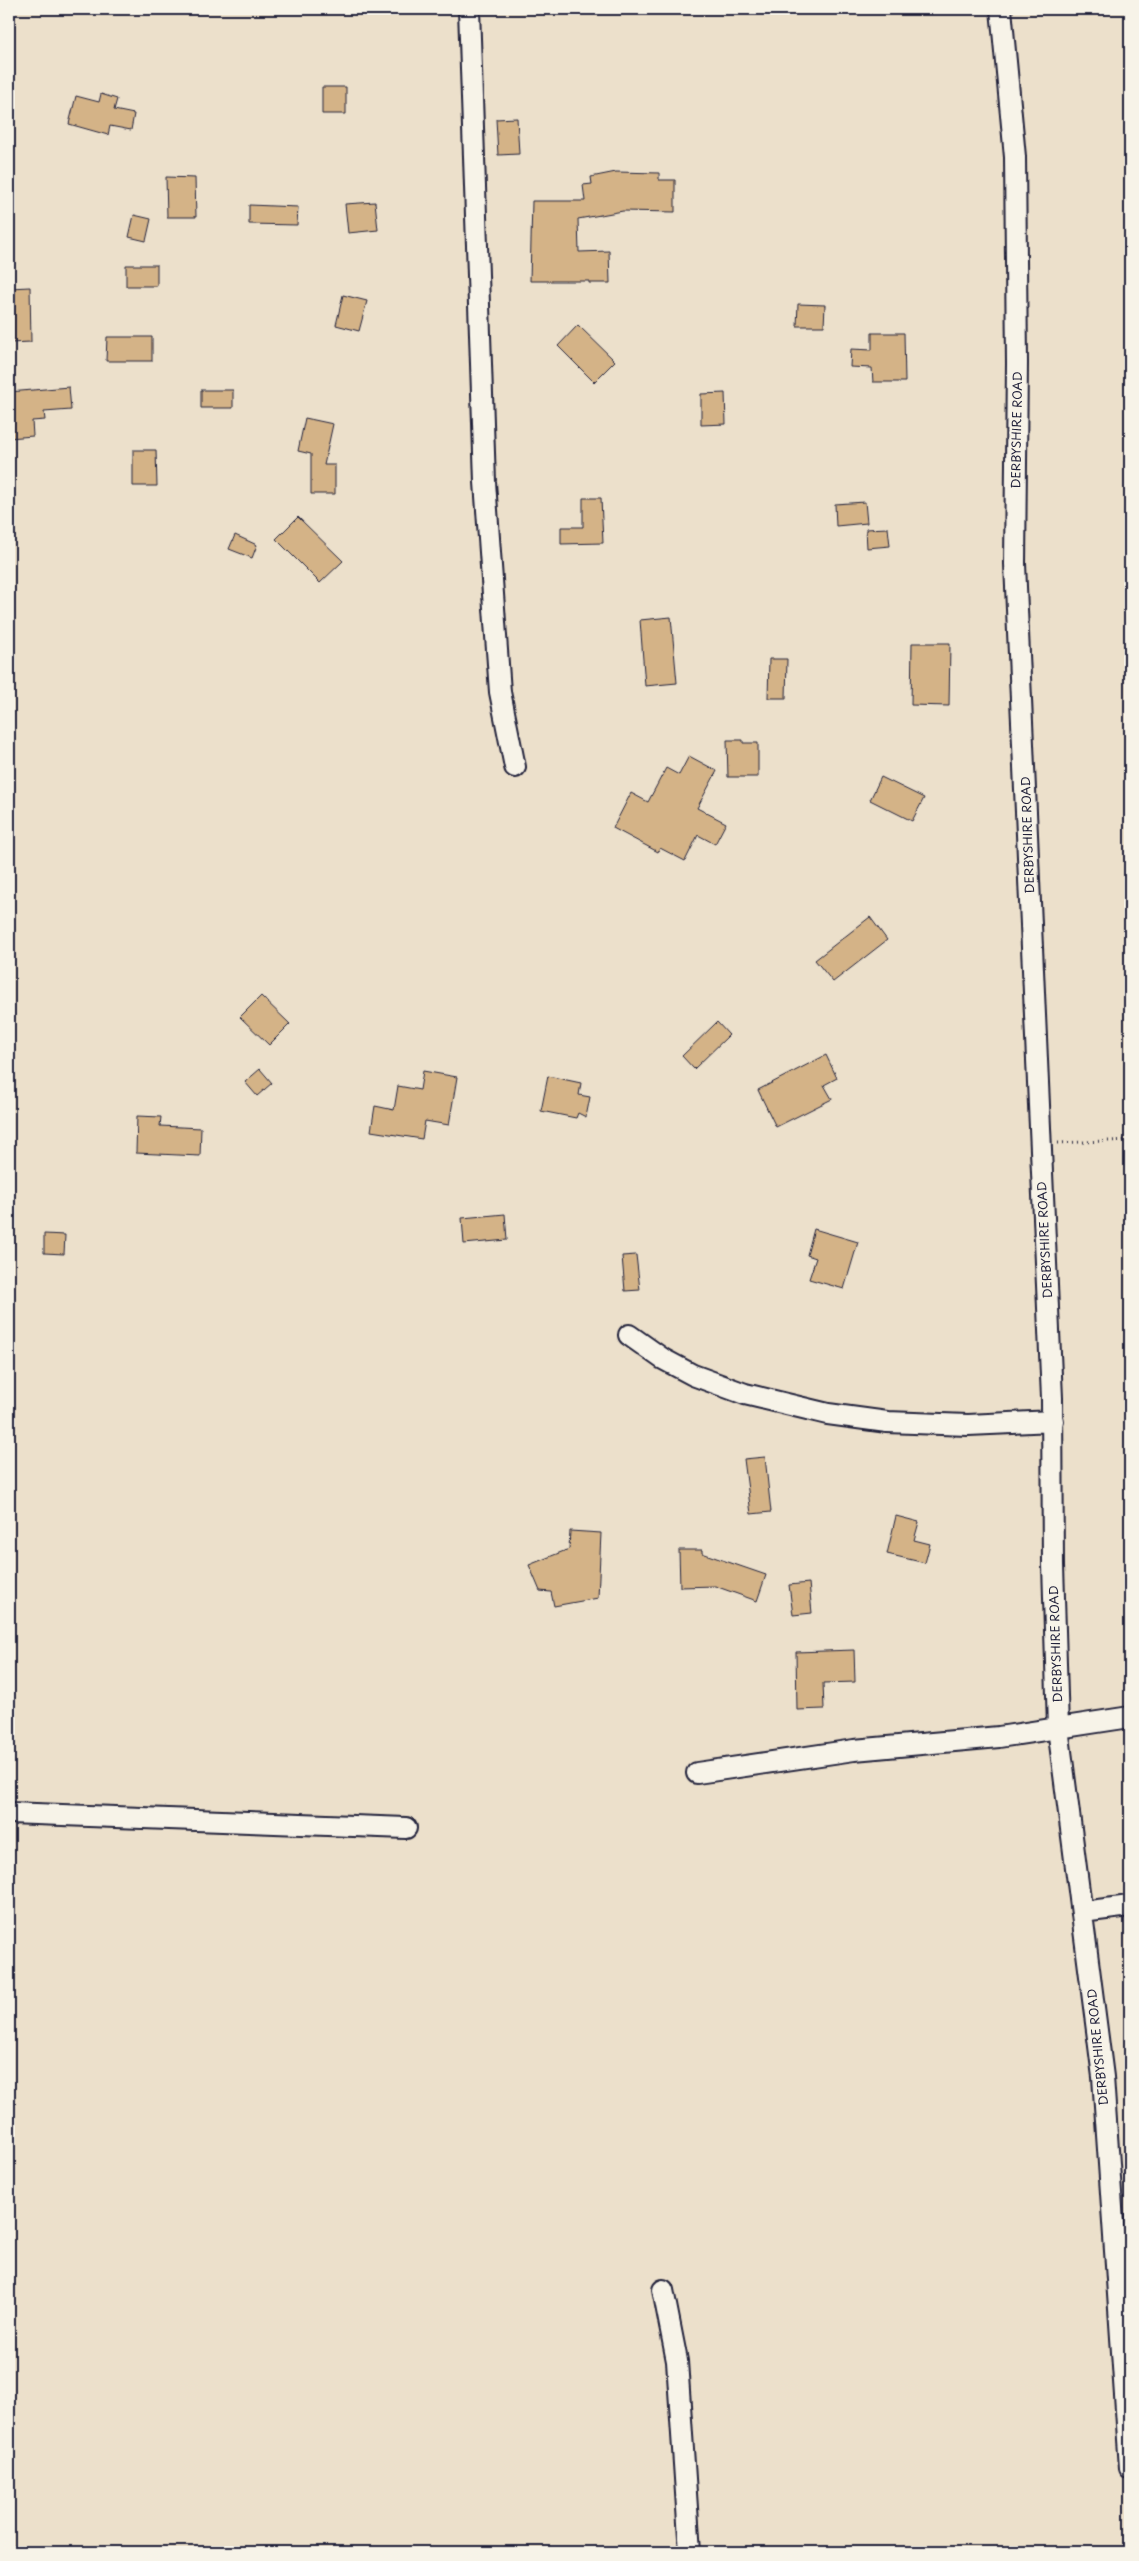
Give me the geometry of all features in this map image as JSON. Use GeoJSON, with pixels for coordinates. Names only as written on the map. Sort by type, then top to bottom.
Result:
{"type":"FeatureCollection","features":[{"type":"Feature","properties":{"kind":"street"},"geometry":{"type":"LineString","coordinates":[[469,9],[485,482],[500,692],[515,767]]}},
{"type":"Feature","properties":{"kind":"street","name":"DERBYSHIRE ROAD"},"geometry":{"type":"LineString","coordinates":[[1001,9],[1015,158],[1017,363],[1015,564],[1053,1421],[1058,1728],[1103,2077],[1125,2315],[1130,2468]]}},
{"type":"Feature","properties":{"kind":"street"},"geometry":{"type":"LineString","coordinates":[[629,1335],[662,1359],[693,1375],[745,1394],[828,1414],[887,1422],[968,1425],[1053,1421]]}},
{"type":"Feature","properties":{"kind":"street"},"geometry":{"type":"LineString","coordinates":[[697,1773],[854,1750],[990,1738],[1130,1717]]}},
{"type":"Feature","properties":{"kind":"street"},"geometry":{"type":"LineString","coordinates":[[9,1813],[406,1828]]}},
{"type":"Feature","properties":{"kind":"street"},"geometry":{"type":"LineString","coordinates":[[1082,1912],[1130,1906]]}},
{"type":"Feature","properties":{"kind":"street"},"geometry":{"type":"LineString","coordinates":[[663,2290],[677,2361],[690,2552]]}},
{"type":"Feature","properties":{"kind":"path"},"geometry":{"type":"LineString","coordinates":[[1041,1143],[1130,1140]]}},
{"type":"Feature","properties":{"kind":"building"},"geometry":{"type":"Polygon","coordinates":[[[322,87],[346,87],[346,114],[322,114],[322,87]]]}},
{"type":"Feature","properties":{"kind":"building"},"geometry":{"type":"Polygon","coordinates":[[[101,94],[117,99],[114,110],[134,114],[131,130],[110,126],[108,135],[69,124],[76,96],[99,102],[101,94]]]}},
{"type":"Feature","properties":{"kind":"building"},"geometry":{"type":"Polygon","coordinates":[[[517,118],[519,154],[498,155],[496,119],[517,118]]]}},
{"type":"Feature","properties":{"kind":"building"},"geometry":{"type":"Polygon","coordinates":[[[616,172],[659,173],[659,180],[675,180],[675,212],[623,211],[578,219],[579,252],[609,251],[610,283],[530,281],[532,201],[585,201],[583,185],[592,184],[591,177],[616,172]]]}},
{"type":"Feature","properties":{"kind":"building"},"geometry":{"type":"Polygon","coordinates":[[[166,177],[195,178],[196,217],[167,217],[166,177]]]}},
{"type":"Feature","properties":{"kind":"building"},"geometry":{"type":"Polygon","coordinates":[[[375,202],[378,230],[348,233],[345,204],[375,202]]]}},
{"type":"Feature","properties":{"kind":"building"},"geometry":{"type":"Polygon","coordinates":[[[249,205],[298,207],[297,225],[249,224],[249,205]]]}},
{"type":"Feature","properties":{"kind":"building"},"geometry":{"type":"Polygon","coordinates":[[[134,215],[151,219],[146,241],[129,237],[134,215]]]}},
{"type":"Feature","properties":{"kind":"building"},"geometry":{"type":"Polygon","coordinates":[[[126,265],[157,265],[157,286],[126,286],[126,265]]]}},
{"type":"Feature","properties":{"kind":"building"},"geometry":{"type":"Polygon","coordinates":[[[30,287],[31,342],[9,343],[9,288],[30,287]]]}},
{"type":"Feature","properties":{"kind":"building"},"geometry":{"type":"Polygon","coordinates":[[[343,295],[367,301],[359,331],[336,325],[343,295]]]}},
{"type":"Feature","properties":{"kind":"building"},"geometry":{"type":"Polygon","coordinates":[[[798,304],[825,305],[824,326],[797,326],[798,304]]]}},
{"type":"Feature","properties":{"kind":"building"},"geometry":{"type":"Polygon","coordinates":[[[578,325],[615,361],[594,382],[558,346],[578,325]]]}},
{"type":"Feature","properties":{"kind":"building"},"geometry":{"type":"Polygon","coordinates":[[[872,333],[904,333],[905,382],[873,382],[872,368],[850,367],[851,349],[872,350],[872,333]]]}},
{"type":"Feature","properties":{"kind":"building"},"geometry":{"type":"Polygon","coordinates":[[[107,337],[152,337],[152,361],[106,361],[107,337]]]}},
{"type":"Feature","properties":{"kind":"building"},"geometry":{"type":"Polygon","coordinates":[[[69,387],[71,410],[44,412],[45,420],[32,421],[33,436],[9,438],[9,392],[69,387]]]}},
{"type":"Feature","properties":{"kind":"building"},"geometry":{"type":"Polygon","coordinates":[[[201,390],[233,390],[233,408],[201,408],[201,390]]]}},
{"type":"Feature","properties":{"kind":"building"},"geometry":{"type":"Polygon","coordinates":[[[725,393],[726,424],[701,425],[701,394],[725,393]]]}},
{"type":"Feature","properties":{"kind":"building"},"geometry":{"type":"Polygon","coordinates":[[[305,418],[333,424],[324,465],[335,465],[335,494],[311,494],[311,454],[298,451],[305,418]]]}},
{"type":"Feature","properties":{"kind":"building"},"geometry":{"type":"Polygon","coordinates":[[[133,450],[156,450],[157,486],[133,486],[133,450]]]}},
{"type":"Feature","properties":{"kind":"building"},"geometry":{"type":"Polygon","coordinates":[[[583,498],[601,498],[603,543],[561,544],[561,527],[583,527],[583,498]]]}},
{"type":"Feature","properties":{"kind":"building"},"geometry":{"type":"Polygon","coordinates":[[[865,502],[867,523],[836,526],[835,504],[865,502]]]}},
{"type":"Feature","properties":{"kind":"building"},"geometry":{"type":"Polygon","coordinates":[[[298,517],[343,561],[320,583],[276,539],[298,517]]]}},
{"type":"Feature","properties":{"kind":"building"},"geometry":{"type":"Polygon","coordinates":[[[888,528],[890,546],[867,548],[866,529],[888,528]]]}},
{"type":"Feature","properties":{"kind":"building"},"geometry":{"type":"Polygon","coordinates":[[[235,535],[257,545],[252,558],[229,549],[235,535]]]}},
{"type":"Feature","properties":{"kind":"building"},"geometry":{"type":"Polygon","coordinates":[[[671,617],[677,683],[645,686],[640,620],[671,617]]]}},
{"type":"Feature","properties":{"kind":"building"},"geometry":{"type":"Polygon","coordinates":[[[912,643],[950,643],[949,706],[911,705],[912,643]]]}},
{"type":"Feature","properties":{"kind":"building"},"geometry":{"type":"Polygon","coordinates":[[[769,659],[787,659],[786,698],[768,698],[769,659]]]}},
{"type":"Feature","properties":{"kind":"building"},"geometry":{"type":"Polygon","coordinates":[[[727,740],[743,740],[743,743],[758,743],[758,777],[728,777],[727,740]]]}},
{"type":"Feature","properties":{"kind":"building"},"geometry":{"type":"Polygon","coordinates":[[[689,756],[717,771],[697,808],[726,823],[715,844],[698,835],[685,861],[660,848],[658,852],[613,828],[631,793],[648,802],[666,768],[679,775],[689,756]]]}},
{"type":"Feature","properties":{"kind":"building"},"geometry":{"type":"Polygon","coordinates":[[[881,777],[924,798],[912,821],[870,800],[881,777]]]}},
{"type":"Feature","properties":{"kind":"building"},"geometry":{"type":"Polygon","coordinates":[[[870,917],[887,940],[833,982],[815,960],[870,917]]]}},
{"type":"Feature","properties":{"kind":"building"},"geometry":{"type":"Polygon","coordinates":[[[261,996],[290,1024],[269,1045],[240,1017],[261,996]]]}},
{"type":"Feature","properties":{"kind":"building"},"geometry":{"type":"Polygon","coordinates":[[[717,1022],[729,1035],[694,1069],[682,1056],[717,1022]]]}},
{"type":"Feature","properties":{"kind":"building"},"geometry":{"type":"Polygon","coordinates":[[[826,1055],[837,1078],[824,1085],[832,1099],[776,1127],[758,1090],[826,1055]]]}},
{"type":"Feature","properties":{"kind":"building"},"geometry":{"type":"Polygon","coordinates":[[[260,1069],[272,1083],[257,1096],[245,1082],[260,1069]]]}},
{"type":"Feature","properties":{"kind":"building"},"geometry":{"type":"Polygon","coordinates":[[[423,1071],[457,1077],[449,1125],[425,1121],[422,1139],[371,1131],[375,1106],[394,1110],[398,1086],[420,1090],[423,1071]]]}},
{"type":"Feature","properties":{"kind":"building"},"geometry":{"type":"Polygon","coordinates":[[[548,1076],[581,1083],[579,1095],[590,1097],[586,1117],[578,1113],[576,1118],[541,1111],[548,1076]]]}},
{"type":"Feature","properties":{"kind":"building"},"geometry":{"type":"Polygon","coordinates":[[[137,1116],[161,1117],[160,1126],[201,1128],[200,1156],[136,1153],[137,1116]]]}},
{"type":"Feature","properties":{"kind":"building"},"geometry":{"type":"Polygon","coordinates":[[[505,1214],[507,1240],[464,1244],[462,1218],[505,1214]]]}},
{"type":"Feature","properties":{"kind":"building"},"geometry":{"type":"Polygon","coordinates":[[[814,1229],[858,1242],[844,1289],[809,1279],[816,1258],[807,1255],[814,1229]]]}},
{"type":"Feature","properties":{"kind":"building"},"geometry":{"type":"Polygon","coordinates":[[[44,1234],[65,1235],[64,1254],[44,1253],[44,1234]]]}},
{"type":"Feature","properties":{"kind":"building"},"geometry":{"type":"Polygon","coordinates":[[[636,1255],[640,1290],[625,1291],[622,1256],[636,1255]]]}},
{"type":"Feature","properties":{"kind":"building"},"geometry":{"type":"Polygon","coordinates":[[[765,1457],[771,1512],[751,1514],[744,1459],[765,1457]]]}},
{"type":"Feature","properties":{"kind":"building"},"geometry":{"type":"Polygon","coordinates":[[[896,1516],[919,1522],[914,1540],[930,1544],[925,1563],[887,1554],[896,1516]]]}},
{"type":"Feature","properties":{"kind":"building"},"geometry":{"type":"Polygon","coordinates":[[[570,1531],[601,1533],[598,1598],[554,1606],[551,1592],[540,1591],[529,1565],[569,1549],[570,1531]]]}},
{"type":"Feature","properties":{"kind":"building"},"geometry":{"type":"Polygon","coordinates":[[[679,1550],[702,1550],[702,1553],[766,1575],[757,1601],[715,1586],[680,1587],[679,1550]]]}},
{"type":"Feature","properties":{"kind":"building"},"geometry":{"type":"Polygon","coordinates":[[[809,1583],[812,1613],[793,1615],[789,1585],[809,1583]]]}},
{"type":"Feature","properties":{"kind":"building"},"geometry":{"type":"Polygon","coordinates":[[[854,1650],[855,1682],[823,1683],[824,1709],[797,1710],[796,1652],[854,1650]]]}}]}
